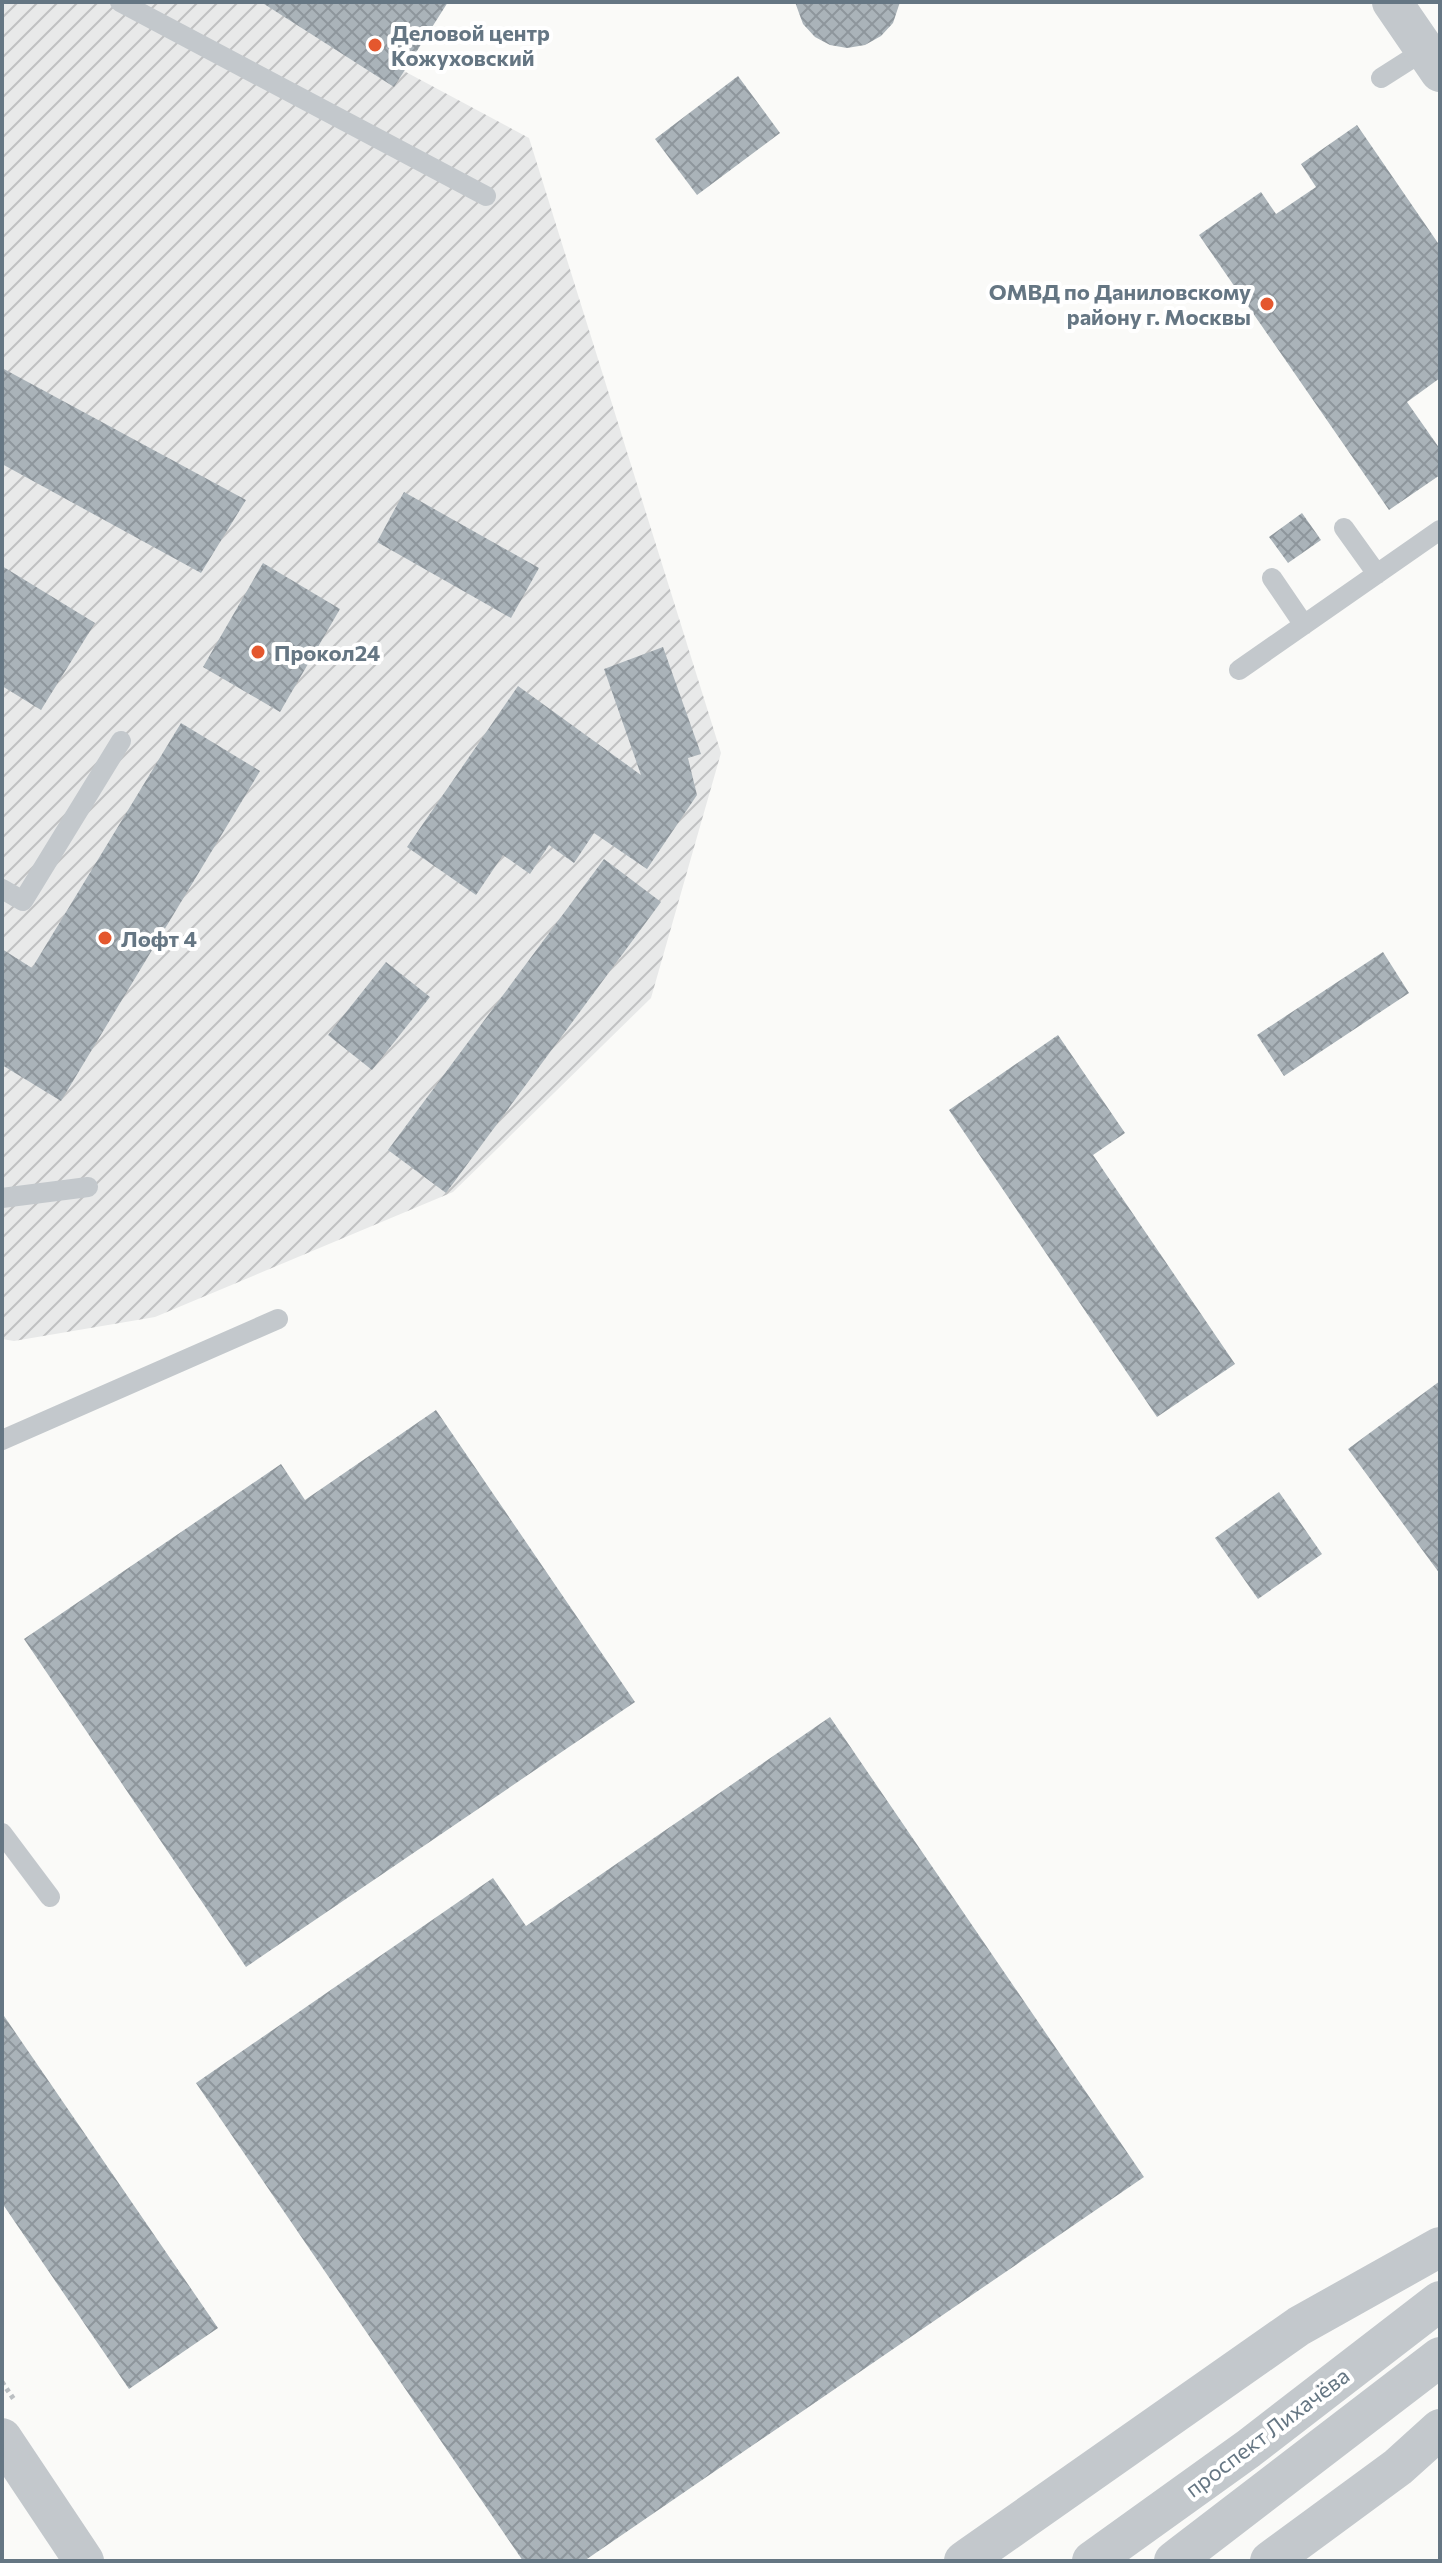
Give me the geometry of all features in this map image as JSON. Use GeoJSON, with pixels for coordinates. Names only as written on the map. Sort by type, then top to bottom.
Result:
{"type":"FeatureCollection","features":[{"type":"Feature","properties":{"kind":"street"},"geometry":{"type":"LineString","coordinates":[[1392,2],[1432,61]]}},
{"type":"Feature","properties":{"kind":"street"},"geometry":{"type":"LineString","coordinates":[[964,2561],[1299,2326],[1440,2247]]}},
{"type":"Feature","properties":{"kind":"street","name":"проспект Лихачёва"},"geometry":{"type":"LineString","coordinates":[[1092,2561],[1248,2449],[1440,2301]]}},
{"type":"Feature","properties":{"kind":"street","name":"проспект Лихачёва"},"geometry":{"type":"LineString","coordinates":[[1174,2561],[1440,2357]]}},
{"type":"Feature","properties":{"kind":"street"},"geometry":{"type":"LineString","coordinates":[[1270,2561],[1398,2467],[1440,2429]]}},
{"type":"Feature","properties":{"kind":"street"},"geometry":{"type":"LineString","coordinates":[[2,2438],[84,2561]]}},
{"type":"Feature","properties":{"kind":"lane"},"geometry":{"type":"LineString","coordinates":[[120,2],[486,196]]}},
{"type":"Feature","properties":{"kind":"lane"},"geometry":{"type":"LineString","coordinates":[[1381,78],[1432,61]]}},
{"type":"Feature","properties":{"kind":"lane"},"geometry":{"type":"LineString","coordinates":[[1344,528],[1377,574]]}},
{"type":"Feature","properties":{"kind":"lane"},"geometry":{"type":"LineString","coordinates":[[1239,670],[1440,530]]}},
{"type":"Feature","properties":{"kind":"lane"},"geometry":{"type":"LineString","coordinates":[[1272,578],[1304,625]]}},
{"type":"Feature","properties":{"kind":"lane"},"geometry":{"type":"LineString","coordinates":[[2,889],[23,901],[121,741]]}},
{"type":"Feature","properties":{"kind":"lane"},"geometry":{"type":"LineString","coordinates":[[2,1198],[88,1187]]}},
{"type":"Feature","properties":{"kind":"lane"},"geometry":{"type":"LineString","coordinates":[[2,1440],[278,1319]]}},
{"type":"Feature","properties":{"kind":"lane"},"geometry":{"type":"LineString","coordinates":[[2,1833],[50,1897]]}},
{"type":"Feature","properties":{"kind":"shaded area"},"geometry":{"type":"Polygon","coordinates":[[[2,2],[275,2],[529,138],[721,753],[651,998],[453,1192],[155,1317],[14,1341],[2,1339],[2,2]]]}},
{"type":"Feature","properties":{"kind":"building","name":"Деловой центр Кожуховский"},"geometry":{"type":"Polygon","coordinates":[[[261,2],[448,2],[394,87],[261,2]]]}},
{"type":"Feature","properties":{"kind":"building"},"geometry":{"type":"Polygon","coordinates":[[[795,2],[900,2],[893,23],[881,36],[865,45],[847,48],[830,45],[815,37],[803,24],[795,2]]]}},
{"type":"Feature","properties":{"kind":"building"},"geometry":{"type":"Polygon","coordinates":[[[738,76],[780,133],[697,195],[655,139],[738,76]]]}},
{"type":"Feature","properties":{"kind":"building"},"geometry":{"type":"Polygon","coordinates":[[[1357,125],[1440,246],[1440,378],[1407,402],[1440,449],[1440,475],[1389,510],[1199,235],[1261,192],[1276,214],[1316,187],[1301,164],[1357,125]]]}},
{"type":"Feature","properties":{"kind":"building"},"geometry":{"type":"Polygon","coordinates":[[[2,368],[246,500],[201,573],[2,464],[2,368]]]}},
{"type":"Feature","properties":{"kind":"building"},"geometry":{"type":"Polygon","coordinates":[[[404,492],[539,568],[511,618],[377,542],[404,492]]]}},
{"type":"Feature","properties":{"kind":"building"},"geometry":{"type":"Polygon","coordinates":[[[1302,513],[1321,540],[1288,563],[1269,537],[1302,513]]]}},
{"type":"Feature","properties":{"kind":"building"},"geometry":{"type":"Polygon","coordinates":[[[263,563],[340,609],[280,712],[203,667],[263,563]]]}},
{"type":"Feature","properties":{"kind":"building"},"geometry":{"type":"Polygon","coordinates":[[[2,566],[95,623],[41,710],[2,686],[2,566]]]}},
{"type":"Feature","properties":{"kind":"building"},"geometry":{"type":"Polygon","coordinates":[[[663,647],[701,754],[688,758],[697,795],[647,869],[594,833],[574,863],[549,845],[530,874],[503,855],[476,895],[407,847],[518,686],[641,775],[604,669],[663,647]]]}},
{"type":"Feature","properties":{"kind":"building","name":"Лофт 4"},"geometry":{"type":"Polygon","coordinates":[[[181,723],[260,771],[61,1101],[2,1065],[2,949],[32,968],[181,723]]]}},
{"type":"Feature","properties":{"kind":"building"},"geometry":{"type":"Polygon","coordinates":[[[604,859],[661,902],[446,1193],[388,1150],[604,859]]]}},
{"type":"Feature","properties":{"kind":"building"},"geometry":{"type":"Polygon","coordinates":[[[1383,952],[1409,993],[1284,1076],[1257,1035],[1383,952]]]}},
{"type":"Feature","properties":{"kind":"building"},"geometry":{"type":"Polygon","coordinates":[[[386,962],[430,997],[372,1070],[328,1035],[386,962]]]}},
{"type":"Feature","properties":{"kind":"building"},"geometry":{"type":"Polygon","coordinates":[[[1058,1035],[1125,1133],[1093,1155],[1235,1364],[1157,1417],[949,1110],[1058,1035]]]}},
{"type":"Feature","properties":{"kind":"building"},"geometry":{"type":"Polygon","coordinates":[[[1440,1381],[1440,1574],[1348,1449],[1440,1381]]]}},
{"type":"Feature","properties":{"kind":"building"},"geometry":{"type":"Polygon","coordinates":[[[436,1410],[635,1702],[246,1967],[24,1639],[281,1464],[305,1500],[436,1410]]]}},
{"type":"Feature","properties":{"kind":"building"},"geometry":{"type":"Polygon","coordinates":[[[1279,1492],[1322,1554],[1258,1599],[1215,1538],[1279,1492]]]}},
{"type":"Feature","properties":{"kind":"building"},"geometry":{"type":"Polygon","coordinates":[[[830,1717],[1144,2177],[584,2561],[523,2561],[196,2083],[493,1878],[526,1926],[830,1717]]]}},
{"type":"Feature","properties":{"kind":"building"},"geometry":{"type":"Polygon","coordinates":[[[2,2013],[218,2328],[129,2389],[2,2203],[2,2013]]]}},
{"type":"Feature","properties":{"kind":"place","name":"Деловой центр Кожуховский"},"geometry":{"type":"Point","coordinates":[375,45]}},
{"type":"Feature","properties":{"kind":"place","name":"ОМВД по Даниловскому району г. Москвы"},"geometry":{"type":"Point","coordinates":[1267,304]}},
{"type":"Feature","properties":{"kind":"place","name":"Прокол24"},"geometry":{"type":"Point","coordinates":[258,652]}},
{"type":"Feature","properties":{"kind":"place","name":"Лофт 4"},"geometry":{"type":"Point","coordinates":[105,938]}}]}
